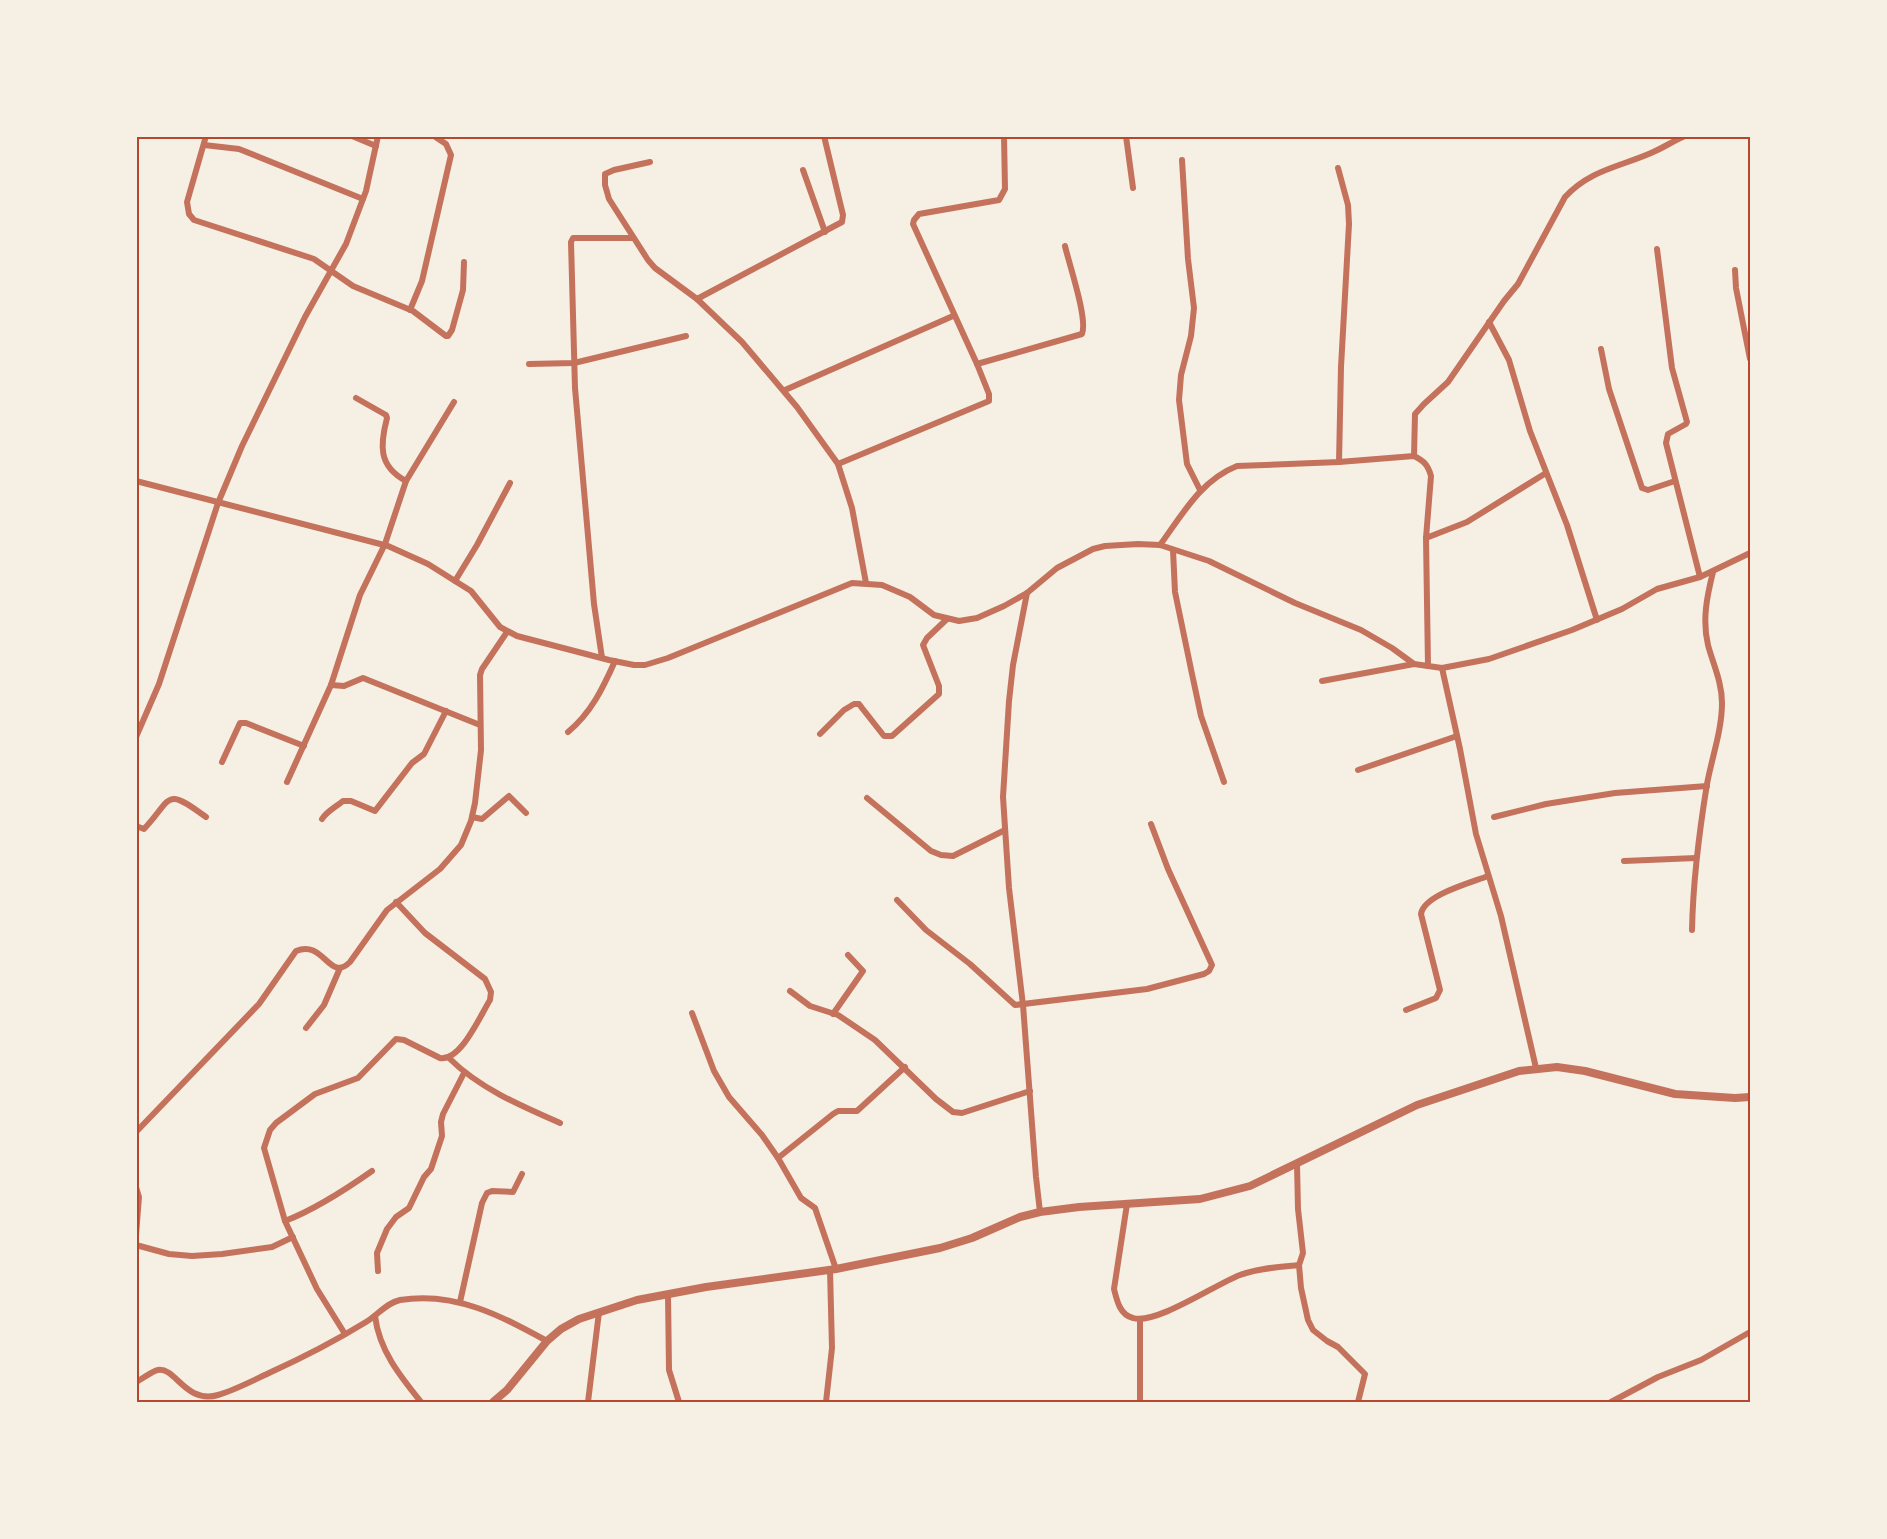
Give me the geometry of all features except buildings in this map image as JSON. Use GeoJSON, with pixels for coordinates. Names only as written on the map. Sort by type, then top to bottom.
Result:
{"type":"FeatureCollection","features":[{"type":"Feature","properties":{"kind":"street"},"geometry":{"type":"LineString","coordinates":[[206,136],[187,202],[186,208],[191,218],[314,259],[353,286],[410,310],[448,336],[452,330],[463,290],[464,262]]}},
{"type":"Feature","properties":{"kind":"street"},"geometry":{"type":"LineString","coordinates":[[352,136],[376,146]]}},
{"type":"Feature","properties":{"kind":"street"},"geometry":{"type":"LineString","coordinates":[[136,737],[159,684],[218,503],[242,446],[305,317],[346,244],[363,199],[378,136]]}},
{"type":"Feature","properties":{"kind":"street"},"geometry":{"type":"LineString","coordinates":[[410,310],[422,281],[451,155],[446,144],[434,136]]}},
{"type":"Feature","properties":{"kind":"street"},"geometry":{"type":"LineString","coordinates":[[697,299],[842,222],[843,215],[824,136]]}},
{"type":"Feature","properties":{"kind":"street"},"geometry":{"type":"LineString","coordinates":[[838,465],[989,401],[989,394],[932,261],[913,224],[919,214],[999,200],[1005,189],[1004,136]]}},
{"type":"Feature","properties":{"kind":"street"},"geometry":{"type":"LineString","coordinates":[[1126,136],[1133,188]]}},
{"type":"Feature","properties":{"kind":"street"},"geometry":{"type":"LineString","coordinates":[[1414,456],[1415,414],[1448,382],[1518,284],[1557,211],[1576,185],[1589,176],[1653,153],[1671,141],[1685,136]]}},
{"type":"Feature","properties":{"kind":"street"},"geometry":{"type":"LineString","coordinates":[[204,145],[239,149],[363,199]]}},
{"type":"Feature","properties":{"kind":"street"},"geometry":{"type":"LineString","coordinates":[[1182,160],[1188,259],[1194,308],[1191,336],[1181,375],[1179,400],[1187,464],[1200,490]]}},
{"type":"Feature","properties":{"kind":"street"},"geometry":{"type":"LineString","coordinates":[[650,162],[605,174],[609,199],[655,268],[697,299],[742,342],[785,390],[838,465],[852,508],[866,583]]}},
{"type":"Feature","properties":{"kind":"street"},"geometry":{"type":"LineString","coordinates":[[1338,168],[1348,205],[1349,224],[1341,367],[1339,462]]}},
{"type":"Feature","properties":{"kind":"street"},"geometry":{"type":"LineString","coordinates":[[803,170],[825,232]]}},
{"type":"Feature","properties":{"kind":"street"},"geometry":{"type":"LineString","coordinates":[[602,658],[594,604],[574,363],[572,239],[633,238]]}},
{"type":"Feature","properties":{"kind":"street"},"geometry":{"type":"LineString","coordinates":[[976,364],[1082,334],[1084,328],[1080,303],[1065,246]]}},
{"type":"Feature","properties":{"kind":"street"},"geometry":{"type":"LineString","coordinates":[[1658,249],[1672,368],[1687,422],[1666,437],[1700,578]]}},
{"type":"Feature","properties":{"kind":"street"},"geometry":{"type":"LineString","coordinates":[[1735,270],[1736,288],[1750,359]]}},
{"type":"Feature","properties":{"kind":"street"},"geometry":{"type":"LineString","coordinates":[[785,390],[954,316]]}},
{"type":"Feature","properties":{"kind":"street"},"geometry":{"type":"LineString","coordinates":[[1489,322],[1509,360],[1530,431],[1567,525],[1597,620]]}},
{"type":"Feature","properties":{"kind":"street"},"geometry":{"type":"LineString","coordinates":[[529,364],[574,363],[686,336]]}},
{"type":"Feature","properties":{"kind":"street"},"geometry":{"type":"LineString","coordinates":[[1601,349],[1609,389],[1642,488],[1648,490],[1675,481]]}},
{"type":"Feature","properties":{"kind":"street"},"geometry":{"type":"LineString","coordinates":[[356,398],[386,415],[382,454],[391,471],[406,481]]}},
{"type":"Feature","properties":{"kind":"street"},"geometry":{"type":"LineString","coordinates":[[287,782],[331,685],[360,595],[385,544],[406,481],[454,402]]}},
{"type":"Feature","properties":{"kind":"street"},"geometry":{"type":"LineString","coordinates":[[1160,545],[1200,490],[1227,470],[1237,466],[1414,456],[1423,460],[1431,476],[1426,538],[1428,666]]}},
{"type":"Feature","properties":{"kind":"street"},"geometry":{"type":"LineString","coordinates":[[1426,538],[1467,522],[1546,473]]}},
{"type":"Feature","properties":{"kind":"street"},"geometry":{"type":"LineString","coordinates":[[136,480],[218,503],[385,544],[428,564],[471,591],[507,632],[615,661],[645,665],[657,662],[852,583],[882,585],[894,589],[934,615],[947,619],[959,621],[977,618],[1004,606],[1027,592],[1057,568],[1093,549],[1105,546],[1160,545],[1209,561],[1295,603],[1361,630],[1414,664]]}},
{"type":"Feature","properties":{"kind":"street"},"geometry":{"type":"LineString","coordinates":[[455,581],[510,483]]}},
{"type":"Feature","properties":{"kind":"street"},"geometry":{"type":"LineString","coordinates":[[1173,550],[1175,592],[1201,716],[1224,782]]}},
{"type":"Feature","properties":{"kind":"street"},"geometry":{"type":"LineString","coordinates":[[1322,681],[1414,664],[1442,668],[1489,659],[1597,620],[1657,589],[1700,578],[1750,553]]}},
{"type":"Feature","properties":{"kind":"street"},"geometry":{"type":"LineString","coordinates":[[1692,930],[1696,858],[1722,703],[1721,687],[1708,645],[1705,624],[1706,598],[1713,572]]}},
{"type":"Feature","properties":{"kind":"street"},"geometry":{"type":"LineString","coordinates":[[1027,592],[1013,664],[1003,797],[1009,888],[1023,1005],[1040,1212]]}},
{"type":"Feature","properties":{"kind":"street"},"geometry":{"type":"LineString","coordinates":[[819,734],[844,710],[854,704],[862,708],[884,736],[892,736],[909,723],[939,694],[939,686],[924,645],[927,638],[947,619]]}},
{"type":"Feature","properties":{"kind":"street"},"geometry":{"type":"LineString","coordinates":[[306,1028],[324,1005],[340,968],[350,962],[387,910],[440,869],[461,845],[472,817],[481,750],[480,675],[507,632]]}},
{"type":"Feature","properties":{"kind":"street"},"geometry":{"type":"LineString","coordinates":[[568,732],[582,721],[592,707],[615,661]]}},
{"type":"Feature","properties":{"kind":"street"},"geometry":{"type":"LineString","coordinates":[[1442,668],[1476,834],[1501,916],[1536,1068]]}},
{"type":"Feature","properties":{"kind":"street"},"geometry":{"type":"LineString","coordinates":[[331,685],[344,686],[363,678],[480,725]]}},
{"type":"Feature","properties":{"kind":"street"},"geometry":{"type":"LineString","coordinates":[[322,819],[326,812],[343,801],[351,801],[375,811],[412,764],[424,754],[446,711]]}},
{"type":"Feature","properties":{"kind":"street"},"geometry":{"type":"LineString","coordinates":[[222,762],[240,723],[246,723],[304,746]]}},
{"type":"Feature","properties":{"kind":"street"},"geometry":{"type":"LineString","coordinates":[[1358,770],[1457,736]]}},
{"type":"Feature","properties":{"kind":"street"},"geometry":{"type":"LineString","coordinates":[[1494,817],[1546,804],[1614,793],[1707,786]]}},
{"type":"Feature","properties":{"kind":"street"},"geometry":{"type":"LineString","coordinates":[[472,817],[482,819],[509,796],[526,813]]}},
{"type":"Feature","properties":{"kind":"street"},"geometry":{"type":"LineString","coordinates":[[867,798],[931,851],[941,855],[953,856],[1005,830]]}},
{"type":"Feature","properties":{"kind":"street"},"geometry":{"type":"LineString","coordinates":[[136,826],[144,829],[164,802],[170,799],[185,801],[206,817]]}},
{"type":"Feature","properties":{"kind":"street"},"geometry":{"type":"LineString","coordinates":[[897,900],[926,930],[970,964],[1012,1004],[1023,1005],[1147,989],[1209,971],[1212,965],[1168,868],[1151,824]]}},
{"type":"Feature","properties":{"kind":"street"},"geometry":{"type":"LineString","coordinates":[[1624,861],[1696,858]]}},
{"type":"Feature","properties":{"kind":"street"},"geometry":{"type":"LineString","coordinates":[[1406,1010],[1436,998],[1440,990],[1421,914],[1422,909],[1431,899],[1488,876]]}},
{"type":"Feature","properties":{"kind":"street"},"geometry":{"type":"LineString","coordinates":[[345,1334],[317,1289],[285,1221],[264,1148],[270,1130],[315,1094],[358,1078],[396,1039],[405,1040],[440,1058],[449,1058],[464,1043],[490,1000],[490,985],[485,979],[425,933],[396,902]]}},
{"type":"Feature","properties":{"kind":"street"},"geometry":{"type":"LineString","coordinates":[[136,1132],[259,1004],[296,951],[304,947],[311,948],[335,968],[340,968]]}},
{"type":"Feature","properties":{"kind":"street"},"geometry":{"type":"LineString","coordinates":[[833,1014],[863,971],[849,955]]}},
{"type":"Feature","properties":{"kind":"street"},"geometry":{"type":"LineString","coordinates":[[790,991],[810,1006],[833,1014],[875,1040],[936,1099],[957,1113],[1030,1092]]}},
{"type":"Feature","properties":{"kind":"street"},"geometry":{"type":"LineString","coordinates":[[693,1013],[714,1071],[729,1097],[778,1158],[801,1198],[815,1208],[833,1269],[832,1348],[826,1402]]}},
{"type":"Feature","properties":{"kind":"street"},"geometry":{"type":"LineString","coordinates":[[449,1058],[464,1073],[520,1106],[560,1124]]}},
{"type":"Feature","properties":{"kind":"street"},"geometry":{"type":"LineString","coordinates":[[778,1158],[838,1111],[857,1111],[905,1068]]}},
{"type":"Feature","properties":{"kind":"street"},"geometry":{"type":"LineString","coordinates":[[493,1402],[507,1390],[547,1341],[579,1318],[638,1300],[706,1287],[833,1269],[940,1248],[972,1238],[1020,1217],[1040,1212],[1200,1199],[1250,1186],[1417,1105],[1505,1075],[1536,1068],[1557,1068],[1586,1071],[1675,1094],[1750,1097]]}},
{"type":"Feature","properties":{"kind":"street"},"geometry":{"type":"LineString","coordinates":[[378,1271],[377,1253],[387,1229],[396,1217],[409,1208],[424,1177],[431,1169],[442,1136],[443,1114],[464,1073]]}},
{"type":"Feature","properties":{"kind":"street"},"geometry":{"type":"LineString","coordinates":[[1297,1164],[1302,1253],[1299,1264],[1304,1305],[1313,1330],[1345,1353],[1365,1374],[1358,1402]]}},
{"type":"Feature","properties":{"kind":"street"},"geometry":{"type":"LineString","coordinates":[[285,1221],[301,1215],[372,1170]]}},
{"type":"Feature","properties":{"kind":"street"},"geometry":{"type":"LineString","coordinates":[[460,1302],[484,1197],[492,1191],[513,1192],[522,1174]]}},
{"type":"Feature","properties":{"kind":"street"},"geometry":{"type":"LineString","coordinates":[[136,1187],[139,1197],[136,1235]]}},
{"type":"Feature","properties":{"kind":"street"},"geometry":{"type":"LineString","coordinates":[[1127,1204],[1114,1289],[1123,1313],[1133,1318],[1153,1317],[1242,1274],[1299,1264]]}},
{"type":"Feature","properties":{"kind":"street"},"geometry":{"type":"LineString","coordinates":[[136,1245],[169,1254],[212,1255],[273,1247],[293,1237]]}},
{"type":"Feature","properties":{"kind":"street"},"geometry":{"type":"LineString","coordinates":[[668,1295],[669,1370],[679,1402]]}},
{"type":"Feature","properties":{"kind":"street"},"geometry":{"type":"LineString","coordinates":[[138,1381],[161,1370],[169,1373],[190,1392],[200,1395],[219,1395],[296,1360],[375,1316],[389,1304],[400,1300],[430,1299],[460,1302],[484,1308],[547,1341]]}},
{"type":"Feature","properties":{"kind":"street"},"geometry":{"type":"LineString","coordinates":[[588,1402],[599,1312]]}},
{"type":"Feature","properties":{"kind":"street"},"geometry":{"type":"LineString","coordinates":[[375,1316],[382,1347],[421,1402]]}},
{"type":"Feature","properties":{"kind":"street"},"geometry":{"type":"LineString","coordinates":[[1140,1319],[1140,1402]]}},
{"type":"Feature","properties":{"kind":"street"},"geometry":{"type":"LineString","coordinates":[[1611,1402],[1658,1377],[1701,1360],[1750,1332]]}}]}
